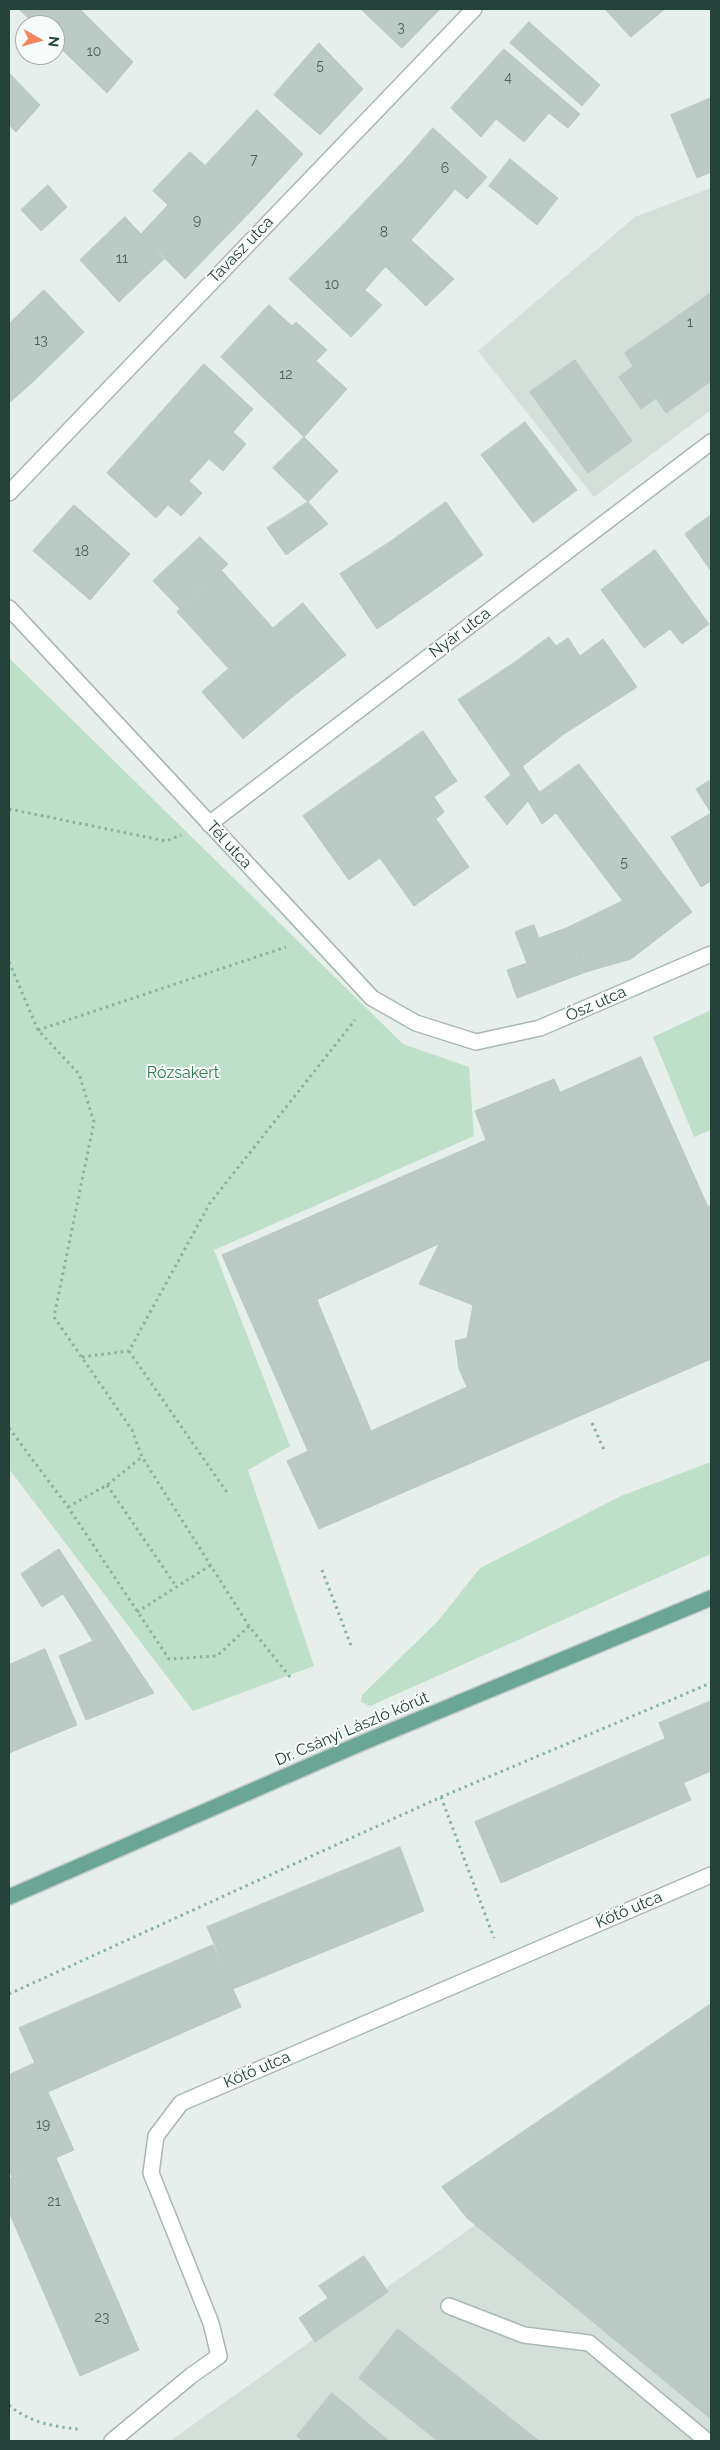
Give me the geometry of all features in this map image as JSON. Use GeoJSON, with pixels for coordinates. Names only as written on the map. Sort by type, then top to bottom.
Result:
{"type":"FeatureCollection","features":[{"type":"Feature","properties":{"kind":"main road","name":"Dr. Csányi László körút"},"geometry":{"type":"LineString","coordinates":[[9,1897],[357,1745],[711,1598]]}},
{"type":"Feature","properties":{"kind":"street","name":"Tavasz utca"},"geometry":{"type":"LineString","coordinates":[[9,493],[474,9]]}},
{"type":"Feature","properties":{"kind":"street","name":"Nyár utca"},"geometry":{"type":"LineString","coordinates":[[209,824],[711,442]]}},
{"type":"Feature","properties":{"kind":"street","name":"Tél utca"},"geometry":{"type":"LineString","coordinates":[[9,608],[372,998],[416,1023],[476,1042]]}},
{"type":"Feature","properties":{"kind":"street","name":"Ősz utca"},"geometry":{"type":"LineString","coordinates":[[476,1042],[540,1028],[711,954]]}},
{"type":"Feature","properties":{"kind":"street","name":"Kötő utca"},"geometry":{"type":"LineString","coordinates":[[112,2441],[192,2375],[219,2356],[211,2323],[151,2173],[156,2136],[182,2103],[711,1875]]}},
{"type":"Feature","properties":{"kind":"street"},"geometry":{"type":"LineString","coordinates":[[449,2306],[524,2335],[589,2343],[707,2441]]}},
{"type":"Feature","properties":{"kind":"path"},"geometry":{"type":"LineString","coordinates":[[9,809],[166,841],[209,824]]}},
{"type":"Feature","properties":{"kind":"path"},"geometry":{"type":"LineString","coordinates":[[38,1030],[314,937]]}},
{"type":"Feature","properties":{"kind":"path"},"geometry":{"type":"LineString","coordinates":[[9,962],[38,1030],[79,1074],[94,1122],[54,1317],[132,1430],[142,1457],[249,1626],[290,1677]]}},
{"type":"Feature","properties":{"kind":"path"},"geometry":{"type":"LineString","coordinates":[[129,1352],[210,1203],[372,998]]}},
{"type":"Feature","properties":{"kind":"path"},"geometry":{"type":"LineString","coordinates":[[82,1357],[129,1352]]}},
{"type":"Feature","properties":{"kind":"path"},"geometry":{"type":"LineString","coordinates":[[129,1352],[228,1494]]}},
{"type":"Feature","properties":{"kind":"path"},"geometry":{"type":"LineString","coordinates":[[592,1422],[605,1452]]}},
{"type":"Feature","properties":{"kind":"path"},"geometry":{"type":"LineString","coordinates":[[9,1428],[68,1507],[169,1659],[217,1656],[249,1626]]}},
{"type":"Feature","properties":{"kind":"path"},"geometry":{"type":"LineString","coordinates":[[68,1507],[107,1484],[142,1457]]}},
{"type":"Feature","properties":{"kind":"path"},"geometry":{"type":"LineString","coordinates":[[107,1484],[176,1586]]}},
{"type":"Feature","properties":{"kind":"path"},"geometry":{"type":"LineString","coordinates":[[137,1612],[212,1565]]}},
{"type":"Feature","properties":{"kind":"path"},"geometry":{"type":"LineString","coordinates":[[322,1570],[352,1648]]}},
{"type":"Feature","properties":{"kind":"path"},"geometry":{"type":"LineString","coordinates":[[9,1994],[441,1797],[711,1683]]}},
{"type":"Feature","properties":{"kind":"path"},"geometry":{"type":"LineString","coordinates":[[441,1797],[503,1965]]}},
{"type":"Feature","properties":{"kind":"path"},"geometry":{"type":"LineString","coordinates":[[9,2406],[18,2413],[53,2427],[79,2429]]}},
{"type":"Feature","properties":{"kind":"shaded area"},"geometry":{"type":"Polygon","coordinates":[[[711,188],[711,410],[594,497],[478,351],[635,217],[711,188]]]}},
{"type":"Feature","properties":{"kind":"shaded area"},"geometry":{"type":"Polygon","coordinates":[[[711,2058],[711,2441],[170,2441],[711,2058]]]}},
{"type":"Feature","properties":{"kind":"green space","name":"Rózsakert"},"geometry":{"type":"Polygon","coordinates":[[[9,658],[403,1044],[469,1067],[474,1136],[214,1250],[290,1446],[248,1470],[314,1666],[193,1711],[9,1469],[9,658]]]}},
{"type":"Feature","properties":{"kind":"green space"},"geometry":{"type":"Polygon","coordinates":[[[711,1010],[711,1130],[694,1137],[653,1037],[711,1010]]]}},
{"type":"Feature","properties":{"kind":"green space"},"geometry":{"type":"Polygon","coordinates":[[[711,1462],[711,1554],[370,1706],[361,1702],[362,1695],[438,1621],[480,1568],[621,1496],[711,1462]]]}},
{"type":"Feature","properties":{"kind":"building"},"geometry":{"type":"Polygon","coordinates":[[[19,9],[80,9],[133,62],[107,93],[65,53],[65,15],[25,15],[19,9]]]}},
{"type":"Feature","properties":{"kind":"building"},"geometry":{"type":"Polygon","coordinates":[[[361,9],[440,9],[402,48],[361,9]]]}},
{"type":"Feature","properties":{"kind":"building"},"geometry":{"type":"Polygon","coordinates":[[[605,9],[665,9],[631,37],[605,9]]]}},
{"type":"Feature","properties":{"kind":"building"},"geometry":{"type":"Polygon","coordinates":[[[529,22],[600,85],[582,106],[510,43],[529,22]]]}},
{"type":"Feature","properties":{"kind":"building"},"geometry":{"type":"Polygon","coordinates":[[[319,43],[363,89],[320,135],[274,95],[319,43]]]}},
{"type":"Feature","properties":{"kind":"building"},"geometry":{"type":"Polygon","coordinates":[[[504,49],[580,114],[568,128],[549,113],[524,142],[496,119],[481,137],[451,108],[504,49]]]}},
{"type":"Feature","properties":{"kind":"building"},"geometry":{"type":"Polygon","coordinates":[[[9,73],[40,105],[16,132],[9,125],[9,73]]]}},
{"type":"Feature","properties":{"kind":"building"},"geometry":{"type":"Polygon","coordinates":[[[711,98],[711,172],[697,178],[671,115],[711,98]]]}},
{"type":"Feature","properties":{"kind":"building"},"geometry":{"type":"Polygon","coordinates":[[[257,110],[303,154],[253,209],[205,166],[257,110]]]}},
{"type":"Feature","properties":{"kind":"building"},"geometry":{"type":"Polygon","coordinates":[[[433,128],[487,177],[467,199],[455,189],[446,200],[404,161],[433,128]]]}},
{"type":"Feature","properties":{"kind":"building"},"geometry":{"type":"Polygon","coordinates":[[[190,152],[253,209],[185,279],[141,234],[168,205],[153,191],[190,152]]]}},
{"type":"Feature","properties":{"kind":"building"},"geometry":{"type":"Polygon","coordinates":[[[510,159],[558,198],[537,225],[489,186],[510,159]]]}},
{"type":"Feature","properties":{"kind":"building"},"geometry":{"type":"Polygon","coordinates":[[[404,161],[446,200],[411,240],[454,279],[426,306],[343,225],[404,161]]]}},
{"type":"Feature","properties":{"kind":"building"},"geometry":{"type":"Polygon","coordinates":[[[48,185],[67,207],[41,231],[21,210],[48,185]]]}},
{"type":"Feature","properties":{"kind":"building"},"geometry":{"type":"Polygon","coordinates":[[[125,217],[164,259],[119,302],[80,260],[125,217]]]}},
{"type":"Feature","properties":{"kind":"building"},"geometry":{"type":"Polygon","coordinates":[[[343,225],[385,267],[365,290],[382,305],[351,337],[289,279],[343,225]]]}},
{"type":"Feature","properties":{"kind":"building"},"geometry":{"type":"Polygon","coordinates":[[[44,290],[84,332],[35,380],[9,351],[9,324],[44,290]]]}},
{"type":"Feature","properties":{"kind":"building"},"geometry":{"type":"Polygon","coordinates":[[[711,293],[711,381],[666,413],[656,398],[641,409],[619,377],[633,366],[625,353],[711,293]]]}},
{"type":"Feature","properties":{"kind":"building"},"geometry":{"type":"Polygon","coordinates":[[[269,305],[292,326],[296,322],[327,350],[316,361],[347,389],[304,437],[221,357],[269,305]]]}},
{"type":"Feature","properties":{"kind":"building"},"geometry":{"type":"Polygon","coordinates":[[[9,351],[35,380],[9,403],[9,351]]]}},
{"type":"Feature","properties":{"kind":"building"},"geometry":{"type":"Polygon","coordinates":[[[575,360],[632,441],[588,473],[530,392],[575,360]]]}},
{"type":"Feature","properties":{"kind":"building"},"geometry":{"type":"Polygon","coordinates":[[[204,364],[253,409],[233,432],[246,444],[223,471],[209,459],[189,481],[202,493],[181,516],[168,505],[156,518],[107,473],[204,364]]]}},
{"type":"Feature","properties":{"kind":"building"},"geometry":{"type":"Polygon","coordinates":[[[525,422],[577,490],[533,523],[481,455],[525,422]]]}},
{"type":"Feature","properties":{"kind":"building"},"geometry":{"type":"Polygon","coordinates":[[[304,437],[338,471],[308,502],[273,468],[304,437]]]}},
{"type":"Feature","properties":{"kind":"building"},"geometry":{"type":"Polygon","coordinates":[[[308,502],[328,524],[286,555],[267,528],[308,502]]]}},
{"type":"Feature","properties":{"kind":"building"},"geometry":{"type":"Polygon","coordinates":[[[446,502],[483,555],[428,594],[390,542],[446,502]]]}},
{"type":"Feature","properties":{"kind":"building"},"geometry":{"type":"Polygon","coordinates":[[[74,505],[130,554],[90,600],[33,551],[74,505]]]}},
{"type":"Feature","properties":{"kind":"building"},"geometry":{"type":"Polygon","coordinates":[[[711,515],[711,571],[685,534],[711,515]]]}},
{"type":"Feature","properties":{"kind":"building"},"geometry":{"type":"Polygon","coordinates":[[[200,537],[228,564],[180,609],[153,581],[200,537]]]}},
{"type":"Feature","properties":{"kind":"building"},"geometry":{"type":"Polygon","coordinates":[[[390,542],[428,594],[377,629],[340,574],[390,542]]]}},
{"type":"Feature","properties":{"kind":"building"},"geometry":{"type":"Polygon","coordinates":[[[655,550],[709,624],[682,644],[670,629],[644,648],[601,590],[655,550]]]}},
{"type":"Feature","properties":{"kind":"building"},"geometry":{"type":"Polygon","coordinates":[[[221,570],[273,628],[252,646],[201,590],[221,570]]]}},
{"type":"Feature","properties":{"kind":"building"},"geometry":{"type":"Polygon","coordinates":[[[201,590],[252,646],[229,669],[177,612],[201,590]]]}},
{"type":"Feature","properties":{"kind":"building"},"geometry":{"type":"Polygon","coordinates":[[[303,603],[346,655],[290,699],[249,651],[252,646],[303,603]]]}},
{"type":"Feature","properties":{"kind":"building"},"geometry":{"type":"Polygon","coordinates":[[[549,637],[556,646],[568,638],[580,656],[603,639],[637,687],[564,734],[514,663],[549,637]]]}},
{"type":"Feature","properties":{"kind":"building"},"geometry":{"type":"Polygon","coordinates":[[[249,651],[290,699],[243,739],[202,692],[249,651]]]}},
{"type":"Feature","properties":{"kind":"building"},"geometry":{"type":"Polygon","coordinates":[[[514,663],[564,734],[511,775],[458,700],[514,663]]]}},
{"type":"Feature","properties":{"kind":"building"},"geometry":{"type":"Polygon","coordinates":[[[423,731],[457,781],[434,797],[444,812],[436,819],[469,867],[414,906],[380,858],[349,880],[303,816],[423,731]]]}},
{"type":"Feature","properties":{"kind":"building"},"geometry":{"type":"Polygon","coordinates":[[[579,764],[692,912],[631,959],[611,934],[632,913],[556,813],[542,824],[528,801],[579,764]]]}},
{"type":"Feature","properties":{"kind":"building"},"geometry":{"type":"Polygon","coordinates":[[[522,766],[540,793],[528,801],[507,825],[485,797],[522,766]]]}},
{"type":"Feature","properties":{"kind":"building"},"geometry":{"type":"Polygon","coordinates":[[[711,780],[711,813],[696,789],[711,780]]]}},
{"type":"Feature","properties":{"kind":"building"},"geometry":{"type":"Polygon","coordinates":[[[711,813],[711,881],[701,887],[671,837],[711,813]]]}},
{"type":"Feature","properties":{"kind":"building"},"geometry":{"type":"Polygon","coordinates":[[[623,901],[632,913],[611,934],[631,959],[586,972],[569,927],[623,901]]]}},
{"type":"Feature","properties":{"kind":"building"},"geometry":{"type":"Polygon","coordinates":[[[534,925],[539,938],[569,927],[586,972],[517,998],[507,970],[527,963],[515,932],[534,925]]]}},
{"type":"Feature","properties":{"kind":"building"},"geometry":{"type":"Polygon","coordinates":[[[641,1057],[708,1207],[711,1205],[711,1359],[319,1529],[287,1461],[308,1451],[222,1255],[486,1140],[475,1111],[554,1079],[560,1092],[641,1057]],[[439,1244],[317,1300],[371,1431],[467,1387],[459,1369],[455,1341],[467,1338],[473,1305],[419,1284],[439,1244]]]}},
{"type":"Feature","properties":{"kind":"building"},"geometry":{"type":"Polygon","coordinates":[[[59,1549],[94,1602],[76,1614],[63,1594],[42,1607],[21,1574],[59,1549]]]}},
{"type":"Feature","properties":{"kind":"building"},"geometry":{"type":"Polygon","coordinates":[[[94,1602],[154,1693],[86,1720],[59,1656],[93,1641],[76,1614],[94,1602]]]}},
{"type":"Feature","properties":{"kind":"building"},"geometry":{"type":"Polygon","coordinates":[[[45,1649],[77,1725],[9,1753],[9,1665],[45,1649]]]}},
{"type":"Feature","properties":{"kind":"building"},"geometry":{"type":"Polygon","coordinates":[[[711,1701],[711,1771],[683,1783],[659,1723],[711,1701]]]}},
{"type":"Feature","properties":{"kind":"building"},"geometry":{"type":"Polygon","coordinates":[[[665,1739],[691,1800],[501,1883],[475,1822],[665,1739]]]}},
{"type":"Feature","properties":{"kind":"building"},"geometry":{"type":"Polygon","coordinates":[[[400,1847],[424,1911],[233,1989],[207,1927],[400,1847]]]}},
{"type":"Feature","properties":{"kind":"building"},"geometry":{"type":"Polygon","coordinates":[[[213,1945],[241,2007],[48,2092],[19,2028],[213,1945]]]}},
{"type":"Feature","properties":{"kind":"building"},"geometry":{"type":"Polygon","coordinates":[[[711,2004],[711,2045],[467,2218],[442,2187],[711,2004]]]}},
{"type":"Feature","properties":{"kind":"building"},"geometry":{"type":"Polygon","coordinates":[[[711,2045],[711,2419],[467,2218],[711,2045]]]}},
{"type":"Feature","properties":{"kind":"building"},"geometry":{"type":"Polygon","coordinates":[[[35,2063],[74,2150],[12,2177],[9,2170],[9,2075],[35,2063]]]}},
{"type":"Feature","properties":{"kind":"building"},"geometry":{"type":"Polygon","coordinates":[[[56,2158],[139,2350],[80,2376],[9,2212],[9,2179],[56,2158]]]}},
{"type":"Feature","properties":{"kind":"building"},"geometry":{"type":"Polygon","coordinates":[[[364,2256],[388,2292],[315,2342],[299,2318],[328,2298],[319,2286],[364,2256]]]}},
{"type":"Feature","properties":{"kind":"building"},"geometry":{"type":"Polygon","coordinates":[[[398,2329],[539,2441],[438,2441],[359,2378],[398,2329]]]}},
{"type":"Feature","properties":{"kind":"building"},"geometry":{"type":"Polygon","coordinates":[[[332,2393],[389,2441],[303,2441],[297,2436],[332,2393]]]}}]}
